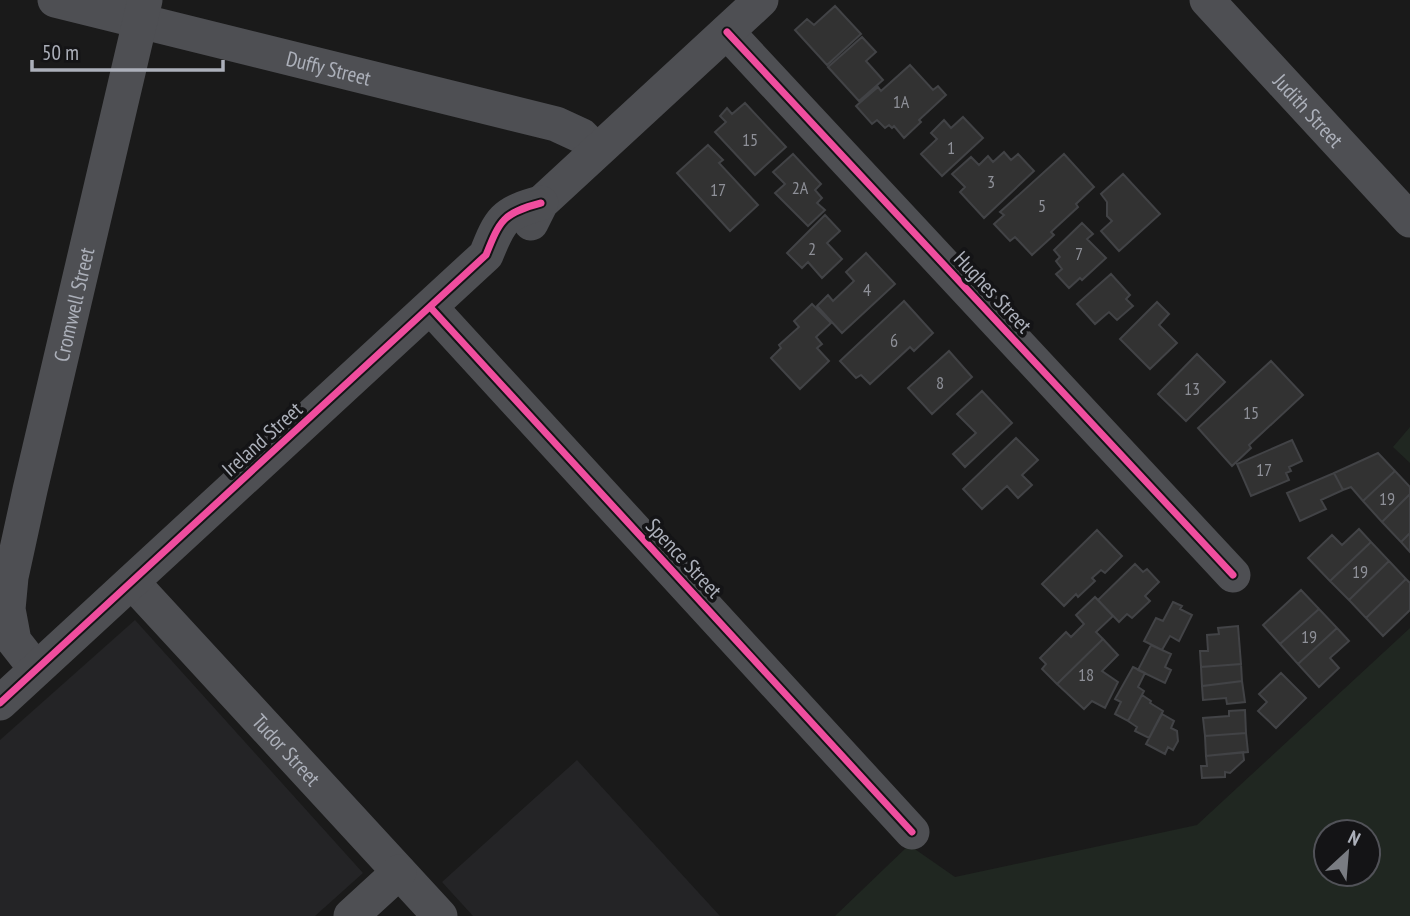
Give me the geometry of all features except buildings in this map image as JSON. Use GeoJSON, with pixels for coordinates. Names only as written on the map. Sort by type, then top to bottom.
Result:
{"type":"FeatureCollection","features":[{"type":"Feature","properties":{"kind":"street","name":"Duffy Street"},"geometry":{"type":"LineString","coordinates":[[55,0],[143,10],[556,124],[582,136],[596,150]]}},
{"type":"Feature","properties":{"kind":"street","name":"Ireland Street"},"geometry":{"type":"LineString","coordinates":[[0,703],[486,255],[505,249],[528,229],[541,203],[761,0]]}},
{"type":"Feature","properties":{"kind":"street","name":"Judith Street"},"geometry":{"type":"LineString","coordinates":[[1207,0],[1410,220]]}},
{"type":"Feature","properties":{"kind":"street","name":"Cromwell Street"},"geometry":{"type":"LineString","coordinates":[[47,659],[14,641],[8,609],[15,486],[143,10]]}},
{"type":"Feature","properties":{"kind":"street","name":"Hughes Street"},"geometry":{"type":"LineString","coordinates":[[727,32],[1233,575]]}},
{"type":"Feature","properties":{"kind":"street","name":"Spence Street"},"geometry":{"type":"LineString","coordinates":[[431,308],[912,832]]}},
{"type":"Feature","properties":{"kind":"street","name":"Tudor Street"},"geometry":{"type":"LineString","coordinates":[[131,582],[440,916]]}},
{"type":"Feature","properties":{"kind":"street"},"geometry":{"type":"LineString","coordinates":[[351,916],[399,872]]}},
{"type":"Feature","properties":{"kind":"shaded area"},"geometry":{"type":"Polygon","coordinates":[[[1410,427],[1410,463],[1393,447],[1410,427]]]}},
{"type":"Feature","properties":{"kind":"shaded area"},"geometry":{"type":"Polygon","coordinates":[[[135,620],[363,873],[315,916],[0,916],[0,740],[135,620]]]}},
{"type":"Feature","properties":{"kind":"shaded area"},"geometry":{"type":"Polygon","coordinates":[[[1410,628],[1410,916],[835,916],[909,845],[955,877],[1197,825],[1410,628]]]}},
{"type":"Feature","properties":{"kind":"shaded area"},"geometry":{"type":"Polygon","coordinates":[[[577,760],[720,916],[473,916],[442,882],[577,760]]]}},
{"type":"Feature","properties":{"kind":"cycle path"},"geometry":{"type":"LineString","coordinates":[[727,32],[1233,575]]}},
{"type":"Feature","properties":{"kind":"cycle path"},"geometry":{"type":"LineString","coordinates":[[0,703],[486,255],[495,234],[505,220],[518,210],[541,203]]}},
{"type":"Feature","properties":{"kind":"cycle path"},"geometry":{"type":"LineString","coordinates":[[431,308],[912,832]]}}]}
